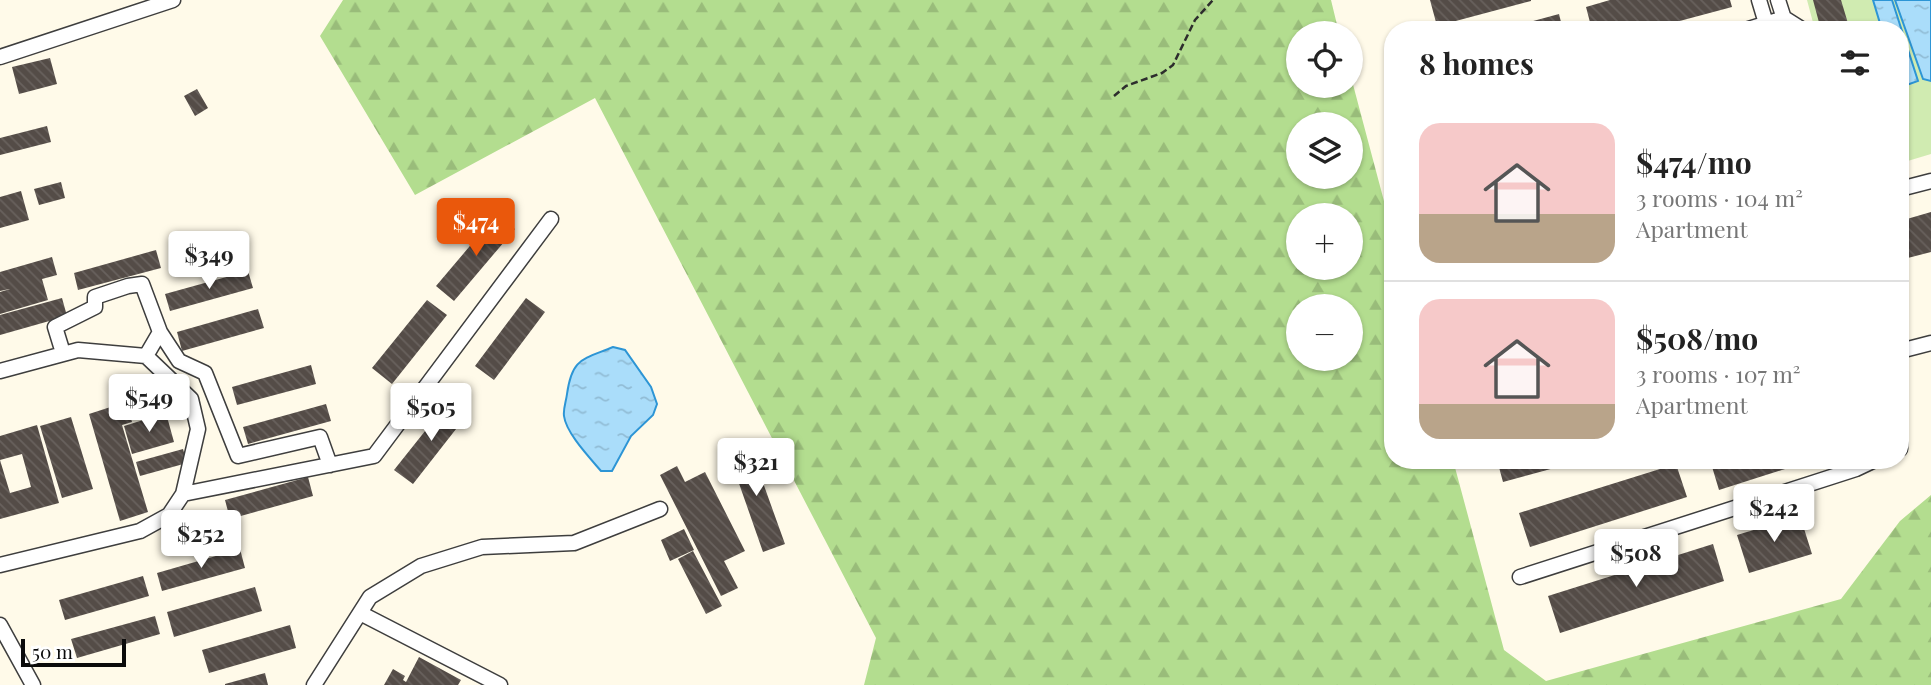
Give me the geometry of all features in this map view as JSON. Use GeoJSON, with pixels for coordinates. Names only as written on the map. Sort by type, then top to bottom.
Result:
{"type":"FeatureCollection","features":[{"type":"Feature","properties":{"kind":"street"},"geometry":{"type":"LineString","coordinates":[[0,57],[173,0]]}},
{"type":"Feature","properties":{"kind":"street"},"geometry":{"type":"LineString","coordinates":[[1759,0],[1765,21]]}},
{"type":"Feature","properties":{"kind":"street"},"geometry":{"type":"LineString","coordinates":[[1778,0],[1785,21]]}},
{"type":"Feature","properties":{"kind":"street"},"geometry":{"type":"LineString","coordinates":[[1909,187],[1931,181]]}},
{"type":"Feature","properties":{"kind":"street"},"geometry":{"type":"LineString","coordinates":[[183,494],[374,456],[551,219]]}},
{"type":"Feature","properties":{"kind":"street"},"geometry":{"type":"LineString","coordinates":[[63,354],[55,327],[95,307],[94,297],[128,285],[142,284],[160,332],[178,361],[205,373],[238,456],[320,437],[330,465]]}},
{"type":"Feature","properties":{"kind":"street"},"geometry":{"type":"LineString","coordinates":[[146,356],[160,332]]}},
{"type":"Feature","properties":{"kind":"street"},"geometry":{"type":"LineString","coordinates":[[1909,349],[1931,343]]}},
{"type":"Feature","properties":{"kind":"street"},"geometry":{"type":"LineString","coordinates":[[0,371],[78,349],[146,356],[191,399],[198,429],[183,494],[169,515],[140,530],[0,565]]}},
{"type":"Feature","properties":{"kind":"street"},"geometry":{"type":"LineString","coordinates":[[1520,577],[1856,469]]}},
{"type":"Feature","properties":{"kind":"street"},"geometry":{"type":"LineString","coordinates":[[314,685],[370,597],[421,566],[482,547],[574,543],[660,509]]}},
{"type":"Feature","properties":{"kind":"street"},"geometry":{"type":"LineString","coordinates":[[360,612],[500,685]]}},
{"type":"Feature","properties":{"kind":"street"},"geometry":{"type":"LineString","coordinates":[[0,625],[33,685]]}},
{"type":"Feature","properties":{"kind":"path"},"geometry":{"type":"LineString","coordinates":[[1114,96],[1126,86],[1162,73],[1173,65],[1195,20],[1213,0]]}},
{"type":"Feature","properties":{"kind":"green space"},"geometry":{"type":"Polygon","coordinates":[[[343,0],[1331,0],[1336,21],[1286,21],[1286,98],[1357,98],[1360,112],[1286,112],[1286,189],[1363,189],[1363,122],[1384,201],[1384,469],[1455,469],[1504,650],[1546,681],[1841,599],[1900,521],[1931,495],[1931,685],[864,685],[876,638],[595,98],[415,195],[320,36],[343,0]]]}},
{"type":"Feature","properties":{"kind":"green space"},"geometry":{"type":"Polygon","coordinates":[[[1807,0],[1931,0],[1931,154],[1909,161],[1909,21],[1813,21],[1807,0]]]}},
{"type":"Feature","properties":{"kind":"water"},"geometry":{"type":"Polygon","coordinates":[[[1873,0],[1892,0],[1899,21],[1879,21],[1873,0]]]}},
{"type":"Feature","properties":{"kind":"water"},"geometry":{"type":"Polygon","coordinates":[[[1895,0],[1931,0],[1931,81],[1923,79],[1909,40],[1909,21],[1902,21],[1895,0]]]}},
{"type":"Feature","properties":{"kind":"water"},"geometry":{"type":"Polygon","coordinates":[[[1909,53],[1918,81],[1909,84],[1909,53]]]}},
{"type":"Feature","properties":{"kind":"water"},"geometry":{"type":"Polygon","coordinates":[[[613,347],[625,350],[651,387],[657,404],[653,415],[631,436],[612,471],[601,471],[574,437],[566,423],[564,411],[569,382],[576,367],[586,358],[613,347]]]}},
{"type":"Feature","properties":{"kind":"building"},"geometry":{"type":"Polygon","coordinates":[[[1430,0],[1531,0],[1456,21],[1436,21],[1430,0]]]}},
{"type":"Feature","properties":{"kind":"building"},"geometry":{"type":"Polygon","coordinates":[[[1610,0],[1730,0],[1732,7],[1680,21],[1590,21],[1586,7],[1610,0]]]}},
{"type":"Feature","properties":{"kind":"building"},"geometry":{"type":"Polygon","coordinates":[[[1813,0],[1841,0],[1847,21],[1819,21],[1813,0]]]}},
{"type":"Feature","properties":{"kind":"building"},"geometry":{"type":"Polygon","coordinates":[[[1559,14],[1561,21],[1533,21],[1559,14]]]}},
{"type":"Feature","properties":{"kind":"building"},"geometry":{"type":"Polygon","coordinates":[[[50,58],[57,84],[19,94],[12,67],[50,58]]]}},
{"type":"Feature","properties":{"kind":"building"},"geometry":{"type":"Polygon","coordinates":[[[197,89],[208,108],[195,116],[184,96],[197,89]]]}},
{"type":"Feature","properties":{"kind":"building"},"geometry":{"type":"Polygon","coordinates":[[[47,126],[51,142],[0,155],[0,138],[47,126]]]}},
{"type":"Feature","properties":{"kind":"building"},"geometry":{"type":"Polygon","coordinates":[[[61,182],[65,198],[39,205],[34,189],[61,182]]]}},
{"type":"Feature","properties":{"kind":"building"},"geometry":{"type":"Polygon","coordinates":[[[21,191],[29,220],[0,228],[0,197],[21,191]]]}},
{"type":"Feature","properties":{"kind":"building"},"geometry":{"type":"Polygon","coordinates":[[[1931,212],[1931,252],[1909,258],[1909,218],[1931,212]]]}},
{"type":"Feature","properties":{"kind":"building"},"geometry":{"type":"Polygon","coordinates":[[[497,214],[515,229],[454,301],[436,286],[497,214]]]}},
{"type":"Feature","properties":{"kind":"building"},"geometry":{"type":"Polygon","coordinates":[[[156,250],[161,268],[78,290],[74,273],[156,250]]]}},
{"type":"Feature","properties":{"kind":"building"},"geometry":{"type":"Polygon","coordinates":[[[52,257],[57,275],[42,279],[48,300],[0,314],[0,292],[10,289],[0,291],[0,272],[52,257]]]}},
{"type":"Feature","properties":{"kind":"building"},"geometry":{"type":"Polygon","coordinates":[[[248,271],[253,288],[170,311],[165,294],[248,271]]]}},
{"type":"Feature","properties":{"kind":"building"},"geometry":{"type":"Polygon","coordinates":[[[62,298],[67,316],[0,335],[0,315],[62,298]]]}},
{"type":"Feature","properties":{"kind":"building"},"geometry":{"type":"Polygon","coordinates":[[[526,298],[545,312],[494,380],[475,366],[526,298]]]}},
{"type":"Feature","properties":{"kind":"building"},"geometry":{"type":"Polygon","coordinates":[[[427,300],[447,315],[392,384],[372,368],[427,300]]]}},
{"type":"Feature","properties":{"kind":"building"},"geometry":{"type":"Polygon","coordinates":[[[258,309],[264,328],[182,351],[177,332],[258,309]]]}},
{"type":"Feature","properties":{"kind":"building"},"geometry":{"type":"Polygon","coordinates":[[[311,365],[316,384],[237,405],[232,387],[311,365]]]}},
{"type":"Feature","properties":{"kind":"building"},"geometry":{"type":"Polygon","coordinates":[[[449,401],[467,415],[413,484],[394,470],[449,401]]]}},
{"type":"Feature","properties":{"kind":"building"},"geometry":{"type":"Polygon","coordinates":[[[126,402],[132,422],[122,425],[148,512],[120,521],[89,414],[126,402]]]}},
{"type":"Feature","properties":{"kind":"building"},"geometry":{"type":"Polygon","coordinates":[[[326,404],[331,421],[248,444],[243,427],[326,404]]]}},
{"type":"Feature","properties":{"kind":"building"},"geometry":{"type":"Polygon","coordinates":[[[166,413],[174,442],[132,454],[124,426],[166,413]]]}},
{"type":"Feature","properties":{"kind":"building"},"geometry":{"type":"Polygon","coordinates":[[[71,417],[93,489],[62,498],[40,426],[71,417]]]}},
{"type":"Feature","properties":{"kind":"building"},"geometry":{"type":"Polygon","coordinates":[[[37,425],[59,503],[0,519],[0,436],[37,425]],[[22,454],[0,460],[10,493],[31,487],[22,454]]]}},
{"type":"Feature","properties":{"kind":"building"},"geometry":{"type":"Polygon","coordinates":[[[749,444],[785,544],[763,552],[728,452],[749,444]]]}},
{"type":"Feature","properties":{"kind":"building"},"geometry":{"type":"Polygon","coordinates":[[[183,449],[187,463],[140,476],[136,462],[183,449]]]}},
{"type":"Feature","properties":{"kind":"building"},"geometry":{"type":"Polygon","coordinates":[[[677,466],[685,482],[705,472],[745,551],[724,561],[738,588],[721,596],[660,475],[677,466]]]}},
{"type":"Feature","properties":{"kind":"building"},"geometry":{"type":"Polygon","coordinates":[[[1499,469],[1551,469],[1503,482],[1499,469]]]}},
{"type":"Feature","properties":{"kind":"building"},"geometry":{"type":"Polygon","coordinates":[[[1660,469],[1678,469],[1687,497],[1530,547],[1519,513],[1660,469]]]}},
{"type":"Feature","properties":{"kind":"building"},"geometry":{"type":"Polygon","coordinates":[[[1713,469],[1785,469],[1719,490],[1713,469]]]}},
{"type":"Feature","properties":{"kind":"building"},"geometry":{"type":"Polygon","coordinates":[[[308,477],[313,496],[230,519],[225,500],[308,477]]]}},
{"type":"Feature","properties":{"kind":"building"},"geometry":{"type":"Polygon","coordinates":[[[1800,516],[1812,554],[1749,573],[1737,535],[1800,516]]]}},
{"type":"Feature","properties":{"kind":"building"},"geometry":{"type":"Polygon","coordinates":[[[684,529],[694,550],[670,561],[661,540],[684,529]]]}},
{"type":"Feature","properties":{"kind":"building"},"geometry":{"type":"Polygon","coordinates":[[[1713,544],[1724,581],[1560,633],[1548,596],[1713,544]]]}},
{"type":"Feature","properties":{"kind":"building"},"geometry":{"type":"Polygon","coordinates":[[[240,549],[245,568],[162,591],[157,573],[240,549]]]}},
{"type":"Feature","properties":{"kind":"building"},"geometry":{"type":"Polygon","coordinates":[[[693,551],[722,606],[706,614],[678,559],[693,551]]]}},
{"type":"Feature","properties":{"kind":"building"},"geometry":{"type":"Polygon","coordinates":[[[143,576],[149,596],[65,620],[59,600],[143,576]]]}},
{"type":"Feature","properties":{"kind":"building"},"geometry":{"type":"Polygon","coordinates":[[[255,587],[262,611],[174,637],[167,612],[255,587]]]}},
{"type":"Feature","properties":{"kind":"building"},"geometry":{"type":"Polygon","coordinates":[[[155,616],[160,634],[77,658],[71,639],[155,616]]]}},
{"type":"Feature","properties":{"kind":"building"},"geometry":{"type":"Polygon","coordinates":[[[290,625],[296,648],[209,673],[202,650],[290,625]]]}},
{"type":"Feature","properties":{"kind":"building"},"geometry":{"type":"Polygon","coordinates":[[[419,657],[461,680],[458,685],[384,685],[393,669],[405,676],[403,680],[406,682],[419,657]]]}},
{"type":"Feature","properties":{"kind":"building"},"geometry":{"type":"Polygon","coordinates":[[[265,673],[268,685],[225,685],[225,684],[265,673]]]}}]}
